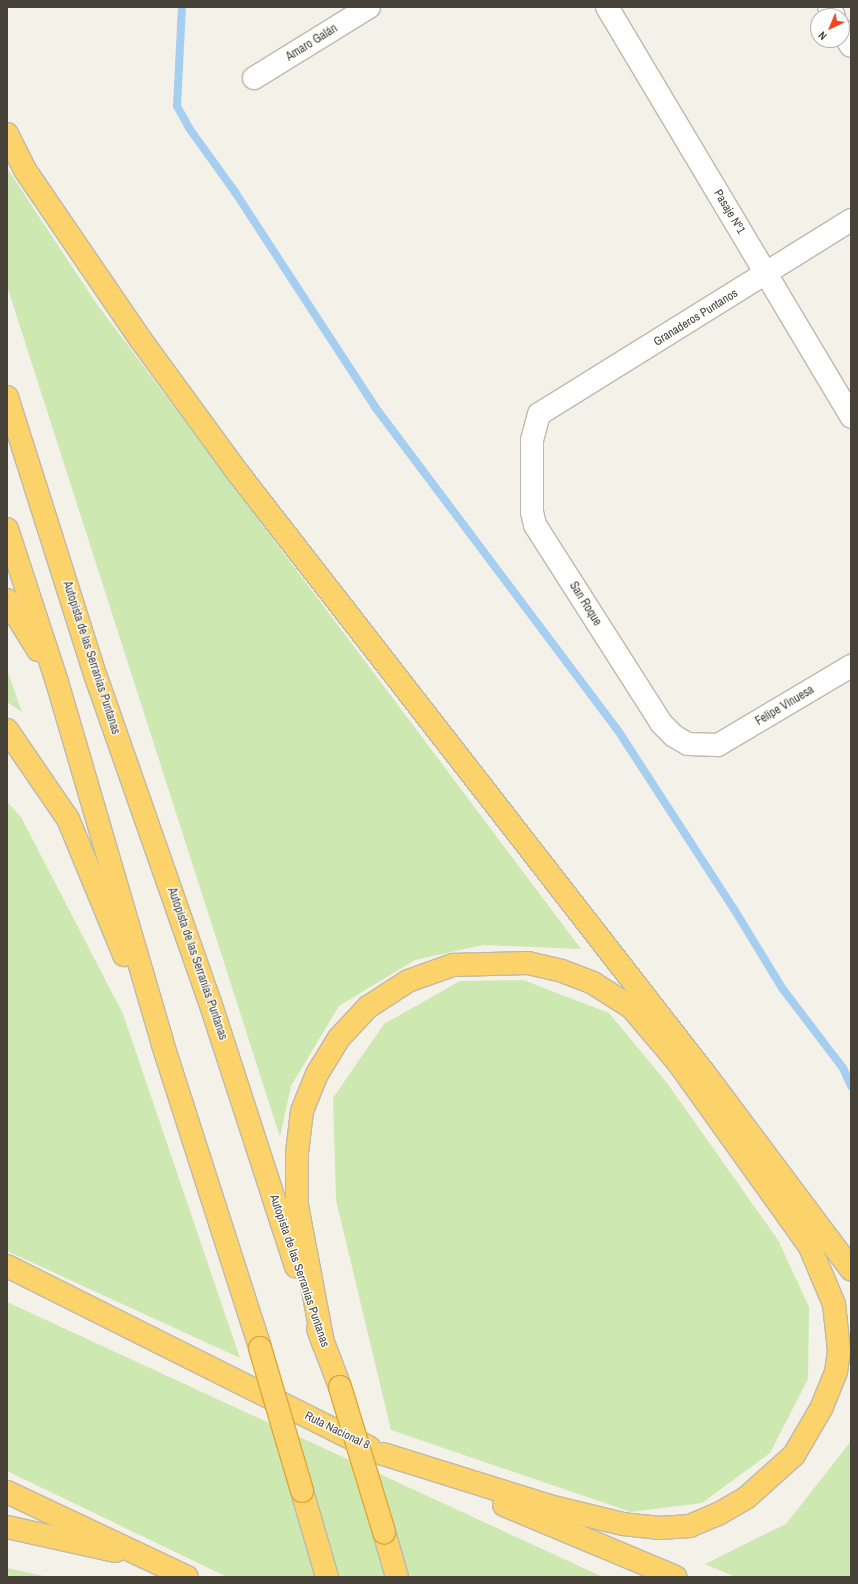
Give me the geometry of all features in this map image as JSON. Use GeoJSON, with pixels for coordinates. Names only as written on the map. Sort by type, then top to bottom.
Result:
{"type":"FeatureCollection","features":[{"type":"Feature","properties":{"kind":"highway"},"geometry":{"type":"LineString","coordinates":[[7,134],[25,170],[141,340],[238,473],[700,1068],[851,1269]]}},
{"type":"Feature","properties":{"kind":"highway","name":"Autopista de las Serranías Puntanas"},"geometry":{"type":"LineString","coordinates":[[7,397],[96,677],[210,1002],[322,1343],[340,1387],[397,1577]]}},
{"type":"Feature","properties":{"kind":"highway"},"geometry":{"type":"LineString","coordinates":[[7,529],[57,682],[162,1042],[260,1348],[327,1577]]}},
{"type":"Feature","properties":{"kind":"highway"},"geometry":{"type":"LineString","coordinates":[[7,600],[57,682]]}},
{"type":"Feature","properties":{"kind":"highway"},"geometry":{"type":"LineString","coordinates":[[7,730],[68,819],[101,902],[162,1042]]}},
{"type":"Feature","properties":{"kind":"highway"},"geometry":{"type":"LineString","coordinates":[[322,1343],[297,1206],[297,1153],[302,1111],[317,1074],[339,1038],[368,1007],[408,981],[453,965],[528,963],[562,971],[593,983],[632,1008],[677,1061],[810,1247],[834,1304],[839,1351],[836,1372],[822,1407],[794,1455],[746,1498],[718,1514],[690,1526],[660,1528],[623,1524],[553,1507],[383,1454]]}},
{"type":"Feature","properties":{"kind":"highway","name":"Ruta Nacional 8"},"geometry":{"type":"LineString","coordinates":[[7,1266],[383,1454],[676,1577]]}},
{"type":"Feature","properties":{"kind":"highway"},"geometry":{"type":"LineString","coordinates":[[7,1492],[153,1559],[187,1577]]}},
{"type":"Feature","properties":{"kind":"highway"},"geometry":{"type":"LineString","coordinates":[[7,1527],[153,1559]]}},
{"type":"Feature","properties":{"kind":"street","name":"Amaro Galán"},"geometry":{"type":"LineString","coordinates":[[254,78],[369,7]]}},
{"type":"Feature","properties":{"kind":"street","name":"Pasaje Nº1"},"geometry":{"type":"LineString","coordinates":[[607,7],[851,418]]}},
{"type":"Feature","properties":{"kind":"street","name":"Granaderos Puntanos"},"geometry":{"type":"LineString","coordinates":[[540,414],[851,220]]}},
{"type":"Feature","properties":{"kind":"street","name":"San Roque"},"geometry":{"type":"LineString","coordinates":[[540,414],[532,440],[532,512],[535,525],[661,723],[674,736],[688,744],[718,745]]}},
{"type":"Feature","properties":{"kind":"street","name":"Felipe Vinuesa"},"geometry":{"type":"LineString","coordinates":[[718,745],[851,666]]}},
{"type":"Feature","properties":{"kind":"green space"},"geometry":{"type":"Polygon","coordinates":[[[7,168],[96,303],[581,949],[483,945],[415,960],[339,1006],[291,1086],[280,1137],[7,286],[7,168]]]}},
{"type":"Feature","properties":{"kind":"green space"},"geometry":{"type":"Polygon","coordinates":[[[7,670],[22,712],[7,702],[7,670]]]}},
{"type":"Feature","properties":{"kind":"green space"},"geometry":{"type":"Polygon","coordinates":[[[7,802],[21,817],[123,1014],[240,1358],[7,1251],[7,802]]]}},
{"type":"Feature","properties":{"kind":"green space"},"geometry":{"type":"Polygon","coordinates":[[[523,980],[609,1013],[667,1083],[778,1240],[809,1307],[808,1379],[770,1453],[702,1503],[631,1512],[391,1430],[336,1200],[333,1098],[384,1024],[460,981],[523,980]]]}},
{"type":"Feature","properties":{"kind":"green space"},"geometry":{"type":"Polygon","coordinates":[[[7,1302],[603,1577],[227,1577],[7,1471],[7,1302]]]}},
{"type":"Feature","properties":{"kind":"green space"},"geometry":{"type":"Polygon","coordinates":[[[851,1441],[851,1577],[735,1577],[705,1564],[786,1524],[851,1441]]]}},
{"type":"Feature","properties":{"kind":"green space"},"geometry":{"type":"Polygon","coordinates":[[[7,1568],[48,1577],[7,1577],[7,1568]]]}},
{"type":"Feature","properties":{"kind":"waterway"},"geometry":{"type":"LineString","coordinates":[[182,7],[177,106],[189,128],[235,192],[375,407],[617,729],[734,909],[782,988],[843,1068],[851,1086]]}}]}
